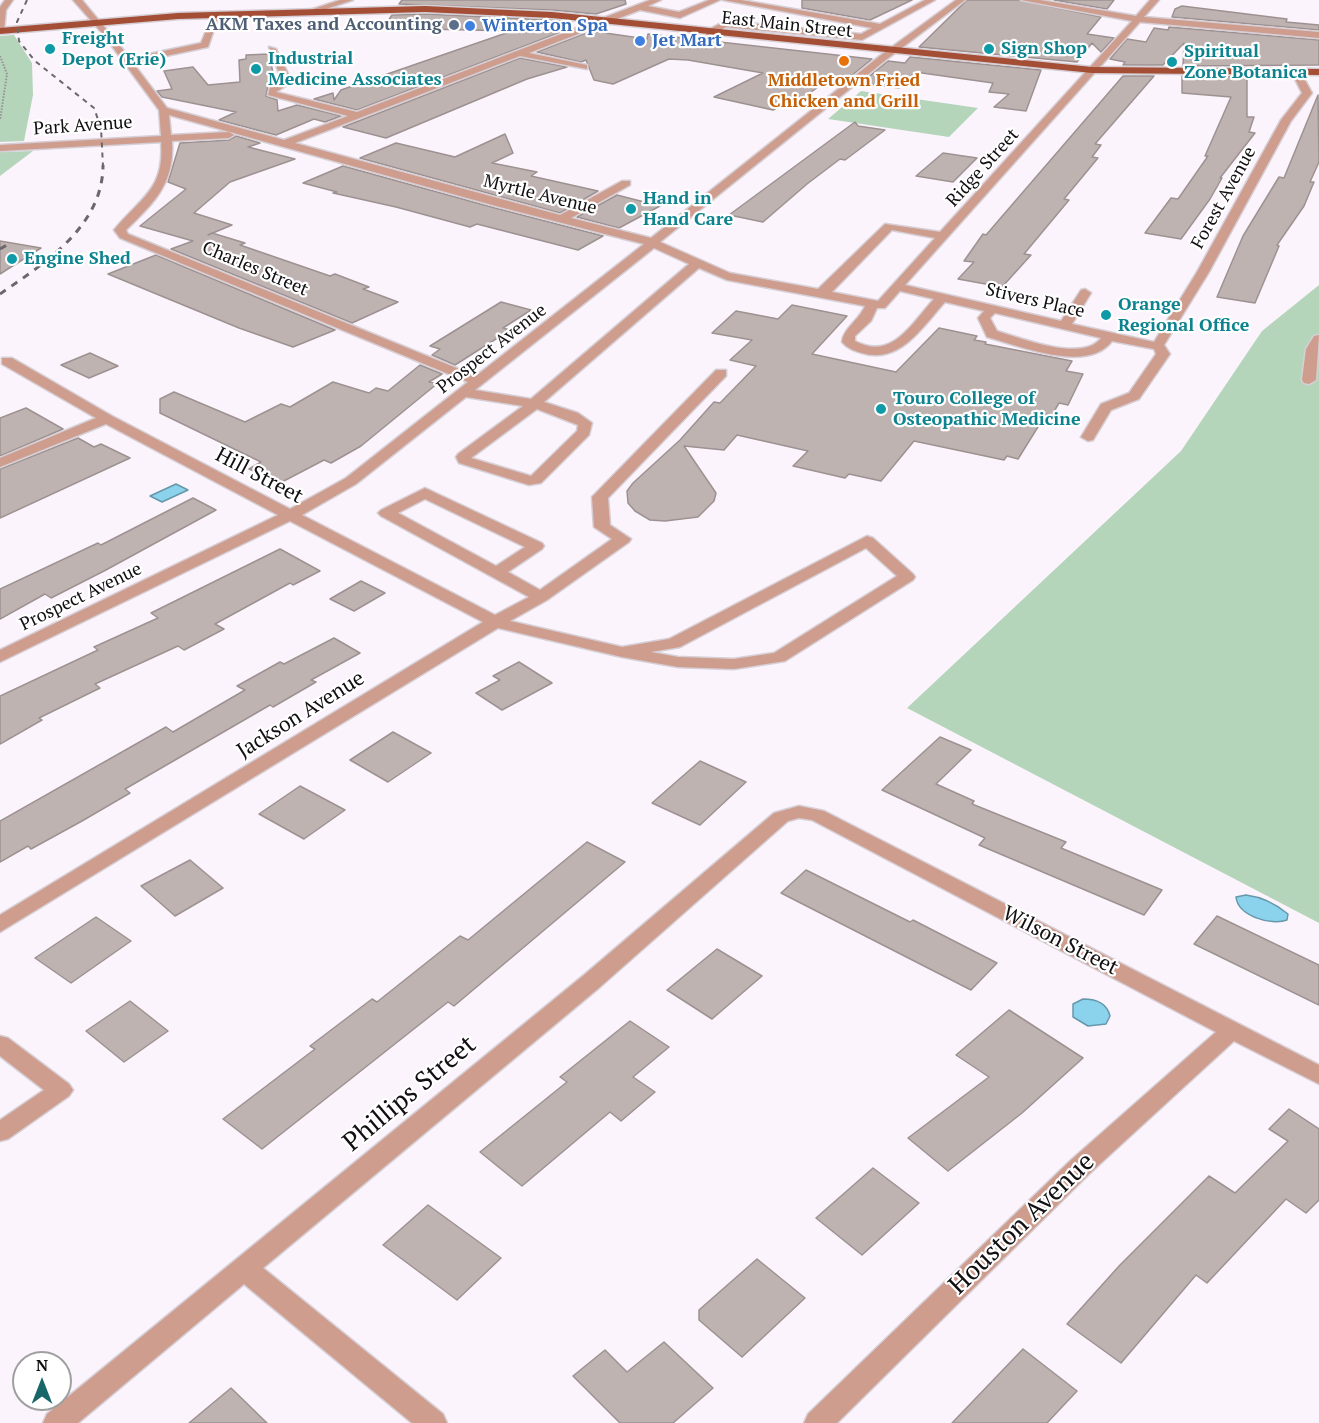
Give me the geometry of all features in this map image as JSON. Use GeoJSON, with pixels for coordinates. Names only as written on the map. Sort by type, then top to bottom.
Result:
{"type":"FeatureCollection","features":[{"type":"Feature","properties":{"kind":"main road","name":"East Main Street"},"geometry":{"type":"LineString","coordinates":[[0,30],[217,14],[425,9],[604,20],[891,52],[1092,70],[1319,72]]}},
{"type":"Feature","properties":{"kind":"street"},"geometry":{"type":"LineString","coordinates":[[0,30],[2,10],[9,0]]}},
{"type":"Feature","properties":{"kind":"street"},"geometry":{"type":"LineString","coordinates":[[78,0],[164,110],[168,137]]}},
{"type":"Feature","properties":{"kind":"street"},"geometry":{"type":"LineString","coordinates":[[314,10],[349,0]]}},
{"type":"Feature","properties":{"kind":"street"},"geometry":{"type":"LineString","coordinates":[[284,144],[657,0]]}},
{"type":"Feature","properties":{"kind":"street"},"geometry":{"type":"LineString","coordinates":[[680,15],[716,0]]}},
{"type":"Feature","properties":{"kind":"street"},"geometry":{"type":"LineString","coordinates":[[727,0],[881,27]]}},
{"type":"Feature","properties":{"kind":"street"},"geometry":{"type":"LineString","coordinates":[[714,22],[862,37],[931,0]]}},
{"type":"Feature","properties":{"kind":"street","name":"Prospect Avenue"},"geometry":{"type":"LineString","coordinates":[[0,657],[288,516],[351,481],[479,382],[891,52],[961,0]]}},
{"type":"Feature","properties":{"kind":"street"},"geometry":{"type":"LineString","coordinates":[[1025,0],[1138,19],[1319,35]]}},
{"type":"Feature","properties":{"kind":"street","name":"Ridge Street"},"geometry":{"type":"LineString","coordinates":[[898,287],[1155,0]]}},
{"type":"Feature","properties":{"kind":"street"},"geometry":{"type":"LineString","coordinates":[[639,7],[703,20]]}},
{"type":"Feature","properties":{"kind":"street"},"geometry":{"type":"LineString","coordinates":[[128,62],[198,49],[205,45],[217,14]]}},
{"type":"Feature","properties":{"kind":"street"},"geometry":{"type":"LineString","coordinates":[[709,33],[726,24]]}},
{"type":"Feature","properties":{"kind":"street"},"geometry":{"type":"LineString","coordinates":[[272,49],[287,82],[273,89],[271,93],[356,115]]}},
{"type":"Feature","properties":{"kind":"street"},"geometry":{"type":"LineString","coordinates":[[518,53],[584,68]]}},
{"type":"Feature","properties":{"kind":"street"},"geometry":{"type":"LineString","coordinates":[[1298,73],[1307,93],[1319,101]]}},
{"type":"Feature","properties":{"kind":"street","name":"Forest Avenue"},"geometry":{"type":"LineString","coordinates":[[1088,437],[1106,407],[1134,396],[1163,354],[1160,343],[1286,120],[1307,93]]}},
{"type":"Feature","properties":{"kind":"street","name":"Myrtle Avenue"},"geometry":{"type":"LineString","coordinates":[[164,110],[246,135],[640,238],[727,276],[872,305]]}},
{"type":"Feature","properties":{"kind":"street","name":"Park Avenue"},"geometry":{"type":"LineString","coordinates":[[0,148],[168,137],[246,135]]}},
{"type":"Feature","properties":{"kind":"street","name":"Charles Street"},"geometry":{"type":"LineString","coordinates":[[168,137],[168,160],[162,178],[152,199],[120,230],[124,236],[479,382]]}},
{"type":"Feature","properties":{"kind":"street"},"geometry":{"type":"LineString","coordinates":[[561,219],[626,183]]}},
{"type":"Feature","properties":{"kind":"street"},"geometry":{"type":"LineString","coordinates":[[818,293],[826,291],[889,226],[944,236]]}},
{"type":"Feature","properties":{"kind":"street"},"geometry":{"type":"LineString","coordinates":[[465,393],[533,405],[574,415],[585,423],[584,432],[536,480],[529,481],[463,459],[463,457],[533,405],[696,264]]}},
{"type":"Feature","properties":{"kind":"street"},"geometry":{"type":"LineString","coordinates":[[898,287],[881,305],[872,305],[865,321],[849,335],[848,342],[858,349],[875,352],[888,350],[942,298]]}},
{"type":"Feature","properties":{"kind":"street","name":"Stivers Place"},"geometry":{"type":"LineString","coordinates":[[898,287],[1109,337],[1160,343]]}},
{"type":"Feature","properties":{"kind":"street"},"geometry":{"type":"LineString","coordinates":[[1064,327],[1085,293]]}},
{"type":"Feature","properties":{"kind":"street"},"geometry":{"type":"LineString","coordinates":[[991,310],[984,318],[992,334],[1068,353],[1087,353],[1101,348],[1109,337]]}},
{"type":"Feature","properties":{"kind":"street"},"geometry":{"type":"LineString","coordinates":[[1310,380],[1312,349],[1319,339]]}},
{"type":"Feature","properties":{"kind":"street","name":"Hill Street"},"geometry":{"type":"LineString","coordinates":[[7,361],[107,419],[288,516],[495,622],[622,652],[678,662],[734,664],[779,657],[907,577],[867,541],[675,643],[622,652]]}},
{"type":"Feature","properties":{"kind":"street","name":"Jackson Avenue"},"geometry":{"type":"LineString","coordinates":[[0,926],[495,622],[541,597],[623,539],[602,528],[600,497],[721,374]]}},
{"type":"Feature","properties":{"kind":"street"},"geometry":{"type":"LineString","coordinates":[[0,463],[107,419]]}},
{"type":"Feature","properties":{"kind":"street"},"geometry":{"type":"LineString","coordinates":[[496,573],[536,546],[425,493],[386,513],[496,573],[541,597]]}},
{"type":"Feature","properties":{"kind":"street","name":"Wilson Street"},"geometry":{"type":"LineString","coordinates":[[799,812],[824,819],[1319,1074]]}},
{"type":"Feature","properties":{"kind":"street","name":"Phillips Street"},"geometry":{"type":"LineString","coordinates":[[57,1423],[592,981],[781,817],[799,812]]}},
{"type":"Feature","properties":{"kind":"street","name":"Houston Avenue"},"geometry":{"type":"LineString","coordinates":[[818,1423],[1080,1167],[1232,1030]]}},
{"type":"Feature","properties":{"kind":"street"},"geometry":{"type":"LineString","coordinates":[[0,1044],[61,1090],[0,1132]]}},
{"type":"Feature","properties":{"kind":"street"},"geometry":{"type":"LineString","coordinates":[[244,1268],[433,1423]]}},
{"type":"Feature","properties":{"kind":"path"},"geometry":{"type":"LineString","coordinates":[[0,56],[7,74],[0,120]]}},
{"type":"Feature","properties":{"kind":"green space"},"geometry":{"type":"Polygon","coordinates":[[[14,35],[32,63],[33,95],[24,141],[0,142],[0,36],[14,35]]]}},
{"type":"Feature","properties":{"kind":"green space"},"geometry":{"type":"Polygon","coordinates":[[[861,91],[978,108],[949,137],[828,119],[861,91]]]}},
{"type":"Feature","properties":{"kind":"green space"},"geometry":{"type":"Polygon","coordinates":[[[33,151],[0,176],[0,152],[33,151]]]}},
{"type":"Feature","properties":{"kind":"green space"},"geometry":{"type":"Polygon","coordinates":[[[1319,285],[1319,923],[907,708],[1181,451],[1262,331],[1319,285]]]}},
{"type":"Feature","properties":{"kind":"water"},"geometry":{"type":"Polygon","coordinates":[[[176,484],[188,490],[162,502],[150,496],[176,484]]]}},
{"type":"Feature","properties":{"kind":"water"},"geometry":{"type":"Polygon","coordinates":[[[1246,895],[1263,899],[1279,907],[1288,914],[1287,920],[1273,922],[1249,914],[1238,904],[1236,897],[1246,895]]]}},
{"type":"Feature","properties":{"kind":"water"},"geometry":{"type":"Polygon","coordinates":[[[1083,999],[1096,1001],[1106,1008],[1110,1016],[1106,1024],[1088,1026],[1073,1017],[1073,1004],[1083,999]]]}},
{"type":"Feature","properties":{"kind":"building"},"geometry":{"type":"Polygon","coordinates":[[[402,0],[625,0],[626,4],[596,14],[399,4],[402,0]]]}},
{"type":"Feature","properties":{"kind":"building"},"geometry":{"type":"Polygon","coordinates":[[[802,0],[912,0],[870,20],[802,8],[802,0]]]}},
{"type":"Feature","properties":{"kind":"building"},"geometry":{"type":"Polygon","coordinates":[[[967,0],[1019,0],[1101,17],[1087,34],[1114,38],[1101,52],[1092,43],[1077,62],[919,47],[967,0]]]}},
{"type":"Feature","properties":{"kind":"building"},"geometry":{"type":"Polygon","coordinates":[[[1054,0],[1114,0],[1107,9],[1054,0]]]}},
{"type":"Feature","properties":{"kind":"building"},"geometry":{"type":"Polygon","coordinates":[[[1182,6],[1287,19],[1286,22],[1319,25],[1319,30],[1172,17],[1175,9],[1182,6]]]}},
{"type":"Feature","properties":{"kind":"building"},"geometry":{"type":"Polygon","coordinates":[[[425,14],[572,22],[557,27],[569,29],[357,110],[314,99],[333,93],[334,100],[341,90],[512,31],[383,28],[392,15],[425,14]]]}},
{"type":"Feature","properties":{"kind":"building"},"geometry":{"type":"Polygon","coordinates":[[[1169,27],[1319,40],[1319,65],[1183,66],[1184,43],[1163,65],[1123,65],[1125,62],[1110,59],[1127,39],[1146,42],[1154,28],[1168,30],[1169,27]]]}},
{"type":"Feature","properties":{"kind":"building"},"geometry":{"type":"Polygon","coordinates":[[[591,31],[647,39],[648,34],[872,59],[845,81],[829,79],[803,98],[797,97],[773,110],[714,97],[763,73],[688,60],[669,59],[613,84],[594,80],[586,60],[581,62],[537,52],[591,31]]]}},
{"type":"Feature","properties":{"kind":"building"},"geometry":{"type":"Polygon","coordinates":[[[269,54],[275,82],[268,86],[266,96],[277,100],[278,111],[297,105],[341,116],[325,122],[314,119],[276,135],[219,120],[236,112],[162,97],[157,91],[172,89],[164,71],[193,67],[208,85],[240,82],[239,60],[246,59],[246,55],[269,54]]]}},
{"type":"Feature","properties":{"kind":"building"},"geometry":{"type":"Polygon","coordinates":[[[910,57],[1041,70],[1026,111],[994,107],[1009,94],[989,92],[993,83],[915,72],[899,88],[861,83],[888,61],[905,63],[910,57]]]}},
{"type":"Feature","properties":{"kind":"building"},"geometry":{"type":"Polygon","coordinates":[[[520,58],[567,67],[527,79],[386,138],[343,127],[520,58]]]}},
{"type":"Feature","properties":{"kind":"building"},"geometry":{"type":"Polygon","coordinates":[[[1123,76],[1154,76],[1095,144],[1101,145],[1092,157],[1098,158],[1064,199],[1069,200],[1024,254],[1031,255],[1002,287],[958,279],[974,262],[964,261],[983,234],[986,235],[1123,76]]]}},
{"type":"Feature","properties":{"kind":"building"},"geometry":{"type":"Polygon","coordinates":[[[1182,76],[1247,77],[1247,117],[1254,117],[1249,132],[1255,133],[1220,178],[1222,178],[1210,199],[1181,239],[1145,233],[1171,198],[1178,199],[1208,156],[1205,156],[1231,97],[1182,93],[1182,76]]]}},
{"type":"Feature","properties":{"kind":"building"},"geometry":{"type":"Polygon","coordinates":[[[1318,95],[1319,162],[1310,182],[1314,182],[1304,206],[1277,245],[1279,246],[1255,303],[1217,297],[1243,236],[1279,177],[1284,178],[1318,95]]]}},
{"type":"Feature","properties":{"kind":"building"},"geometry":{"type":"Polygon","coordinates":[[[855,122],[858,126],[885,130],[845,160],[840,159],[763,222],[729,215],[855,122]]]}},
{"type":"Feature","properties":{"kind":"building"},"geometry":{"type":"Polygon","coordinates":[[[505,134],[513,153],[492,163],[537,172],[531,176],[598,191],[560,213],[360,158],[396,143],[455,157],[505,134]]]}},
{"type":"Feature","properties":{"kind":"building"},"geometry":{"type":"Polygon","coordinates":[[[236,136],[260,143],[248,147],[295,159],[230,182],[194,213],[232,225],[212,233],[245,243],[240,245],[330,276],[335,274],[369,287],[363,289],[398,302],[352,323],[171,249],[193,241],[140,226],[186,189],[168,182],[180,143],[229,140],[236,136]]]}},
{"type":"Feature","properties":{"kind":"building"},"geometry":{"type":"Polygon","coordinates":[[[943,153],[977,158],[953,182],[916,176],[943,153]]]}},
{"type":"Feature","properties":{"kind":"building"},"geometry":{"type":"Polygon","coordinates":[[[343,166],[603,236],[578,250],[477,224],[470,227],[333,193],[337,192],[303,183],[343,166]]]}},
{"type":"Feature","properties":{"kind":"building"},"geometry":{"type":"Polygon","coordinates":[[[617,195],[660,206],[619,228],[577,217],[617,195]]]}},
{"type":"Feature","properties":{"kind":"building","name":"Engine Shed"},"geometry":{"type":"Polygon","coordinates":[[[0,241],[41,248],[0,274],[0,241]]]}},
{"type":"Feature","properties":{"kind":"building"},"geometry":{"type":"Polygon","coordinates":[[[156,255],[335,330],[293,347],[239,328],[108,274],[156,255]]]}},
{"type":"Feature","properties":{"kind":"building"},"geometry":{"type":"Polygon","coordinates":[[[501,302],[531,310],[503,328],[510,330],[455,365],[432,355],[440,349],[430,346],[501,302]]]}},
{"type":"Feature","properties":{"kind":"building","name":"Touro College of Osteopathic Medicine"},"geometry":{"type":"Polygon","coordinates":[[[792,305],[847,316],[812,354],[896,372],[939,328],[977,336],[974,340],[986,342],[985,344],[1072,361],[1066,371],[1083,374],[1068,405],[1059,403],[1052,415],[1046,414],[1018,459],[1007,456],[1004,460],[914,441],[881,481],[849,474],[845,478],[793,466],[808,451],[737,435],[724,450],[684,446],[716,493],[714,501],[698,517],[665,521],[650,520],[635,511],[628,503],[627,491],[633,483],[680,440],[714,402],[720,403],[756,366],[730,360],[752,340],[712,333],[736,311],[778,319],[792,305]]]}},
{"type":"Feature","properties":{"kind":"building"},"geometry":{"type":"Polygon","coordinates":[[[90,353],[118,366],[89,378],[61,365],[90,353]]]}},
{"type":"Feature","properties":{"kind":"building"},"geometry":{"type":"Polygon","coordinates":[[[420,365],[442,374],[429,382],[438,383],[361,446],[331,463],[324,460],[280,483],[249,469],[261,462],[160,413],[160,399],[174,392],[245,422],[281,404],[290,407],[333,382],[369,393],[376,388],[388,391],[420,365]]]}},
{"type":"Feature","properties":{"kind":"building"},"geometry":{"type":"Polygon","coordinates":[[[26,408],[63,429],[0,456],[0,418],[26,408]]]}},
{"type":"Feature","properties":{"kind":"building"},"geometry":{"type":"Polygon","coordinates":[[[78,438],[94,447],[101,444],[130,458],[0,518],[0,469],[78,438]]]}},
{"type":"Feature","properties":{"kind":"building"},"geometry":{"type":"Polygon","coordinates":[[[193,498],[216,510],[51,598],[45,594],[0,619],[0,589],[98,543],[101,545],[193,498]]]}},
{"type":"Feature","properties":{"kind":"building"},"geometry":{"type":"Polygon","coordinates":[[[280,549],[320,571],[293,585],[290,583],[215,624],[224,629],[184,650],[178,646],[95,684],[100,688],[39,718],[42,720],[0,744],[0,696],[98,650],[94,647],[158,618],[151,613],[280,549]]]}},
{"type":"Feature","properties":{"kind":"building"},"geometry":{"type":"Polygon","coordinates":[[[361,581],[385,593],[354,611],[330,599],[361,581]]]}},
{"type":"Feature","properties":{"kind":"building"},"geometry":{"type":"Polygon","coordinates":[[[334,638],[360,653],[311,680],[316,682],[273,707],[270,705],[125,789],[130,793],[82,821],[31,849],[28,846],[0,862],[0,821],[166,727],[173,732],[245,690],[237,686],[280,662],[284,664],[334,638]]]}},
{"type":"Feature","properties":{"kind":"building"},"geometry":{"type":"Polygon","coordinates":[[[519,662],[552,683],[502,710],[476,693],[500,680],[493,676],[519,662]]]}},
{"type":"Feature","properties":{"kind":"building"},"geometry":{"type":"Polygon","coordinates":[[[393,732],[431,753],[388,782],[350,760],[393,732]]]}},
{"type":"Feature","properties":{"kind":"building"},"geometry":{"type":"Polygon","coordinates":[[[940,737],[971,750],[936,784],[974,801],[972,804],[1066,842],[1061,848],[1162,890],[1144,915],[979,845],[985,838],[882,790],[940,737]]]}},
{"type":"Feature","properties":{"kind":"building"},"geometry":{"type":"Polygon","coordinates":[[[700,761],[746,782],[700,825],[652,803],[700,761]]]}},
{"type":"Feature","properties":{"kind":"building"},"geometry":{"type":"Polygon","coordinates":[[[300,786],[345,810],[304,839],[259,814],[300,786]]]}},
{"type":"Feature","properties":{"kind":"building"},"geometry":{"type":"Polygon","coordinates":[[[587,842],[625,862],[454,1006],[448,1002],[262,1149],[223,1119],[315,1049],[310,1046],[372,999],[377,1002],[460,936],[468,940],[587,842]]]}},
{"type":"Feature","properties":{"kind":"building"},"geometry":{"type":"Polygon","coordinates":[[[190,860],[223,888],[175,916],[141,886],[190,860]]]}},
{"type":"Feature","properties":{"kind":"building"},"geometry":{"type":"Polygon","coordinates":[[[806,870],[910,922],[913,920],[997,963],[971,990],[781,893],[806,870]]]}},
{"type":"Feature","properties":{"kind":"building"},"geometry":{"type":"Polygon","coordinates":[[[1217,916],[1319,965],[1319,1005],[1194,944],[1217,916]]]}},
{"type":"Feature","properties":{"kind":"building"},"geometry":{"type":"Polygon","coordinates":[[[96,917],[131,941],[71,983],[35,958],[96,917]]]}},
{"type":"Feature","properties":{"kind":"building"},"geometry":{"type":"Polygon","coordinates":[[[717,949],[762,976],[712,1019],[667,990],[717,949]]]}},
{"type":"Feature","properties":{"kind":"building"},"geometry":{"type":"Polygon","coordinates":[[[130,1001],[168,1031],[124,1062],[86,1031],[130,1001]]]}},
{"type":"Feature","properties":{"kind":"building"},"geometry":{"type":"Polygon","coordinates":[[[1009,1010],[1083,1058],[1022,1113],[948,1171],[908,1138],[989,1077],[956,1055],[1009,1010]]]}},
{"type":"Feature","properties":{"kind":"building"},"geometry":{"type":"Polygon","coordinates":[[[630,1021],[669,1047],[633,1077],[655,1092],[621,1121],[610,1112],[522,1186],[480,1152],[567,1082],[560,1077],[630,1021]]]}},
{"type":"Feature","properties":{"kind":"building"},"geometry":{"type":"Polygon","coordinates":[[[1289,1109],[1319,1129],[1319,1200],[1306,1213],[1286,1199],[1207,1283],[1196,1275],[1121,1363],[1067,1324],[1120,1265],[1209,1176],[1235,1193],[1288,1141],[1269,1129],[1289,1109]]]}},
{"type":"Feature","properties":{"kind":"building"},"geometry":{"type":"Polygon","coordinates":[[[873,1168],[919,1203],[862,1255],[816,1218],[873,1168]]]}},
{"type":"Feature","properties":{"kind":"building"},"geometry":{"type":"Polygon","coordinates":[[[428,1205],[501,1258],[457,1300],[383,1245],[428,1205]]]}},
{"type":"Feature","properties":{"kind":"building"},"geometry":{"type":"Polygon","coordinates":[[[757,1259],[805,1298],[742,1357],[699,1320],[699,1310],[757,1259]]]}},
{"type":"Feature","properties":{"kind":"building"},"geometry":{"type":"Polygon","coordinates":[[[664,1342],[713,1388],[673,1423],[620,1423],[573,1376],[605,1350],[627,1372],[664,1342]]]}},
{"type":"Feature","properties":{"kind":"building"},"geometry":{"type":"Polygon","coordinates":[[[1023,1349],[1077,1391],[1047,1423],[952,1423],[1023,1349]]]}},
{"type":"Feature","properties":{"kind":"building"},"geometry":{"type":"Polygon","coordinates":[[[231,1388],[267,1423],[189,1423],[231,1388]]]}},
{"type":"Feature","properties":{"kind":"railway"},"geometry":{"type":"LineString","coordinates":[[27,0],[17,22],[19,41],[35,61],[94,108],[101,128],[103,165]]}},
{"type":"Feature","properties":{"kind":"railway"},"geometry":{"type":"LineString","coordinates":[[0,294],[52,256],[82,224],[93,207],[100,187],[103,165]]}},
{"type":"Feature","properties":{"kind":"railway"},"geometry":{"type":"LineString","coordinates":[[0,249],[7,245]]}},
{"type":"Feature","properties":{"kind":"place","name":"AKM Taxes and Accounting"},"geometry":{"type":"Point","coordinates":[454,25]}},
{"type":"Feature","properties":{"kind":"place","name":"Winterton Spa"},"geometry":{"type":"Point","coordinates":[470,26]}},
{"type":"Feature","properties":{"kind":"place","name":"Jet Mart"},"geometry":{"type":"Point","coordinates":[640,41]}},
{"type":"Feature","properties":{"kind":"place","name":"Freight Depot (Erie)"},"geometry":{"type":"Point","coordinates":[50,49]}},
{"type":"Feature","properties":{"kind":"place","name":"Sign Shop"},"geometry":{"type":"Point","coordinates":[989,49]}},
{"type":"Feature","properties":{"kind":"place","name":"Middletown Fried Chicken and Grill"},"geometry":{"type":"Point","coordinates":[844,61]}},
{"type":"Feature","properties":{"kind":"place","name":"Spiritual Zone Botanica"},"geometry":{"type":"Point","coordinates":[1172,62]}},
{"type":"Feature","properties":{"kind":"place","name":"Industrial Medicine Associates"},"geometry":{"type":"Point","coordinates":[256,69]}},
{"type":"Feature","properties":{"kind":"place","name":"Hand in Hand Care"},"geometry":{"type":"Point","coordinates":[631,209]}},
{"type":"Feature","properties":{"kind":"place","name":"Engine Shed"},"geometry":{"type":"Point","coordinates":[12,259]}},
{"type":"Feature","properties":{"kind":"place","name":"Orange Regional Office"},"geometry":{"type":"Point","coordinates":[1106,315]}},
{"type":"Feature","properties":{"kind":"place","name":"Touro College of Osteopathic Medicine"},"geometry":{"type":"Point","coordinates":[881,409]}}]}
